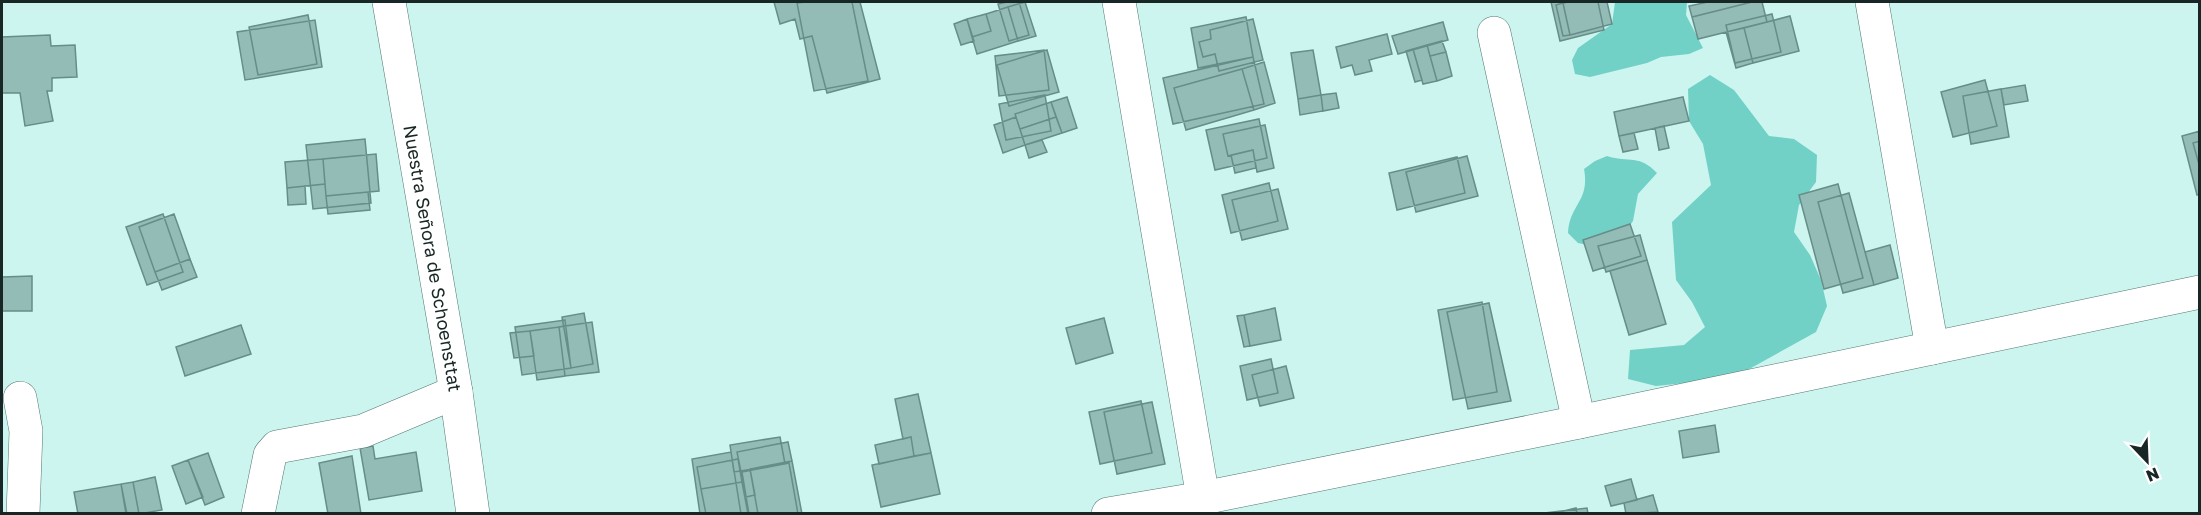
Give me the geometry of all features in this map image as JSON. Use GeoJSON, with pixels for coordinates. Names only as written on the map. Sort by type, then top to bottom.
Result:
{"type":"FeatureCollection","features":[{"type":"Feature","properties":{"kind":"street","name":"Nuestra Señora de Schoensttat"},"geometry":{"type":"LineString","coordinates":[[389,2],[456,392],[473,513]]}},
{"type":"Feature","properties":{"kind":"street"},"geometry":{"type":"LineString","coordinates":[[1119,2],[1202,506]]}},
{"type":"Feature","properties":{"kind":"street"},"geometry":{"type":"LineString","coordinates":[[1872,2],[1932,348]]}},
{"type":"Feature","properties":{"kind":"street"},"geometry":{"type":"LineString","coordinates":[[1494,33],[1579,422]]}},
{"type":"Feature","properties":{"kind":"street"},"geometry":{"type":"LineString","coordinates":[[1108,513],[1202,506],[1579,422],[2199,292]]}},
{"type":"Feature","properties":{"kind":"street"},"geometry":{"type":"LineString","coordinates":[[258,513],[270,455],[277,447],[363,431],[456,392]]}},
{"type":"Feature","properties":{"kind":"street"},"geometry":{"type":"LineString","coordinates":[[20,398],[26,431],[23,513]]}},
{"type":"Feature","properties":{"kind":"shaded area"},"geometry":{"type":"Polygon","coordinates":[[[1615,2],[1687,2],[1686,15],[1703,48],[1689,54],[1661,57],[1647,63],[1590,77],[1575,74],[1572,60],[1578,48],[1612,24],[1615,2]]]}},
{"type":"Feature","properties":{"kind":"shaded area"},"geometry":{"type":"Polygon","coordinates":[[[1710,75],[1734,90],[1769,136],[1794,139],[1817,155],[1816,182],[1799,205],[1794,232],[1810,255],[1821,280],[1827,306],[1816,332],[1742,373],[1714,384],[1685,383],[1656,386],[1628,379],[1630,350],[1684,345],[1705,327],[1692,302],[1676,280],[1672,222],[1711,185],[1703,144],[1689,121],[1688,89],[1710,75]]]}},
{"type":"Feature","properties":{"kind":"shaded area"},"geometry":{"type":"Polygon","coordinates":[[[1607,156],[1645,163],[1657,173],[1638,194],[1633,221],[1624,233],[1592,246],[1578,243],[1568,233],[1572,215],[1584,189],[1584,169],[1607,156]]]}},
{"type":"Feature","properties":{"kind":"building"},"geometry":{"type":"Polygon","coordinates":[[[774,2],[860,2],[880,79],[827,93],[812,36],[800,39],[795,19],[780,24],[774,2]]]}},
{"type":"Feature","properties":{"kind":"building"},"geometry":{"type":"Polygon","coordinates":[[[852,2],[868,81],[814,91],[797,3],[852,2]]]}},
{"type":"Feature","properties":{"kind":"building"},"geometry":{"type":"Polygon","coordinates":[[[1019,2],[1029,35],[1009,41],[998,4],[1019,2]]]}},
{"type":"Feature","properties":{"kind":"building"},"geometry":{"type":"Polygon","coordinates":[[[1025,2],[1036,36],[1018,41],[1008,7],[1025,2]]]}},
{"type":"Feature","properties":{"kind":"building"},"geometry":{"type":"Polygon","coordinates":[[[1551,2],[1598,2],[1604,30],[1560,41],[1551,2]]]}},
{"type":"Feature","properties":{"kind":"building"},"geometry":{"type":"Polygon","coordinates":[[[1607,2],[1612,24],[1570,35],[1563,3],[1607,2]]]}},
{"type":"Feature","properties":{"kind":"building"},"geometry":{"type":"Polygon","coordinates":[[[1708,2],[1752,2],[1692,17],[1689,6],[1708,2]]]}},
{"type":"Feature","properties":{"kind":"building"},"geometry":{"type":"Polygon","coordinates":[[[1752,2],[1762,2],[1767,22],[1698,39],[1692,17],[1752,2]]]}},
{"type":"Feature","properties":{"kind":"building"},"geometry":{"type":"Polygon","coordinates":[[[1563,3],[1570,35],[1563,36],[1556,5],[1563,3]]]}},
{"type":"Feature","properties":{"kind":"building"},"geometry":{"type":"Polygon","coordinates":[[[1008,7],[1018,41],[977,54],[972,37],[991,31],[986,14],[1008,7]]]}},
{"type":"Feature","properties":{"kind":"building"},"geometry":{"type":"Polygon","coordinates":[[[986,14],[991,31],[972,37],[967,19],[986,14]]]}},
{"type":"Feature","properties":{"kind":"building"},"geometry":{"type":"Polygon","coordinates":[[[1772,14],[1781,52],[1735,63],[1726,25],[1772,14]]]}},
{"type":"Feature","properties":{"kind":"building"},"geometry":{"type":"Polygon","coordinates":[[[308,15],[317,64],[258,75],[249,27],[308,15]]]}},
{"type":"Feature","properties":{"kind":"building"},"geometry":{"type":"Polygon","coordinates":[[[1790,16],[1799,51],[1753,63],[1744,28],[1790,16]]]}},
{"type":"Feature","properties":{"kind":"building"},"geometry":{"type":"Polygon","coordinates":[[[1246,17],[1253,57],[1198,68],[1191,28],[1246,17]]]}},
{"type":"Feature","properties":{"kind":"building"},"geometry":{"type":"Polygon","coordinates":[[[967,19],[974,41],[961,45],[954,24],[967,19]]]}},
{"type":"Feature","properties":{"kind":"building"},"geometry":{"type":"Polygon","coordinates":[[[1253,19],[1263,60],[1219,71],[1215,54],[1203,57],[1199,42],[1211,39],[1210,30],[1253,19]]]}},
{"type":"Feature","properties":{"kind":"building"},"geometry":{"type":"Polygon","coordinates":[[[315,20],[322,67],[245,80],[237,32],[315,20]]]}},
{"type":"Feature","properties":{"kind":"building"},"geometry":{"type":"Polygon","coordinates":[[[1443,22],[1448,40],[1398,54],[1392,36],[1443,22]]]}},
{"type":"Feature","properties":{"kind":"building"},"geometry":{"type":"Polygon","coordinates":[[[1744,28],[1753,63],[1736,68],[1726,32],[1744,28]]]}},
{"type":"Feature","properties":{"kind":"building"},"geometry":{"type":"Polygon","coordinates":[[[1387,34],[1392,54],[1369,60],[1372,71],[1355,75],[1352,65],[1341,68],[1336,47],[1387,34]]]}},
{"type":"Feature","properties":{"kind":"building"},"geometry":{"type":"Polygon","coordinates":[[[50,35],[51,46],[75,45],[77,77],[52,78],[52,91],[47,91],[53,121],[25,126],[20,93],[2,93],[2,37],[50,35]]]}},
{"type":"Feature","properties":{"kind":"building"},"geometry":{"type":"Polygon","coordinates":[[[1442,41],[1446,52],[1430,56],[1427,45],[1442,41]]]}},
{"type":"Feature","properties":{"kind":"building"},"geometry":{"type":"Polygon","coordinates":[[[1427,45],[1437,81],[1423,84],[1413,49],[1427,45]]]}},
{"type":"Feature","properties":{"kind":"building"},"geometry":{"type":"Polygon","coordinates":[[[1413,49],[1422,80],[1415,82],[1406,51],[1413,49]]]}},
{"type":"Feature","properties":{"kind":"building"},"geometry":{"type":"Polygon","coordinates":[[[1044,50],[1049,90],[999,96],[995,56],[1044,50]]]}},
{"type":"Feature","properties":{"kind":"building"},"geometry":{"type":"Polygon","coordinates":[[[1047,50],[1059,92],[1009,106],[997,65],[1047,50]]]}},
{"type":"Feature","properties":{"kind":"building"},"geometry":{"type":"Polygon","coordinates":[[[1313,50],[1321,95],[1298,99],[1291,53],[1313,50]]]}},
{"type":"Feature","properties":{"kind":"building"},"geometry":{"type":"Polygon","coordinates":[[[1446,52],[1452,76],[1437,81],[1430,56],[1446,52]]]}},
{"type":"Feature","properties":{"kind":"building"},"geometry":{"type":"Polygon","coordinates":[[[1253,57],[1264,104],[1173,124],[1163,78],[1253,57]]]}},
{"type":"Feature","properties":{"kind":"building"},"geometry":{"type":"Polygon","coordinates":[[[1264,62],[1275,103],[1254,110],[1242,69],[1264,62]]]}},
{"type":"Feature","properties":{"kind":"building"},"geometry":{"type":"Polygon","coordinates":[[[1242,69],[1254,110],[1186,130],[1174,88],[1242,69]]]}},
{"type":"Feature","properties":{"kind":"building"},"geometry":{"type":"Polygon","coordinates":[[[1985,80],[1997,126],[1953,137],[1941,92],[1985,80]]]}},
{"type":"Feature","properties":{"kind":"building"},"geometry":{"type":"Polygon","coordinates":[[[2025,85],[2028,101],[2004,105],[2001,89],[2025,85]]]}},
{"type":"Feature","properties":{"kind":"building"},"geometry":{"type":"Polygon","coordinates":[[[2001,89],[2009,137],[1971,144],[1963,96],[2001,89]]]}},
{"type":"Feature","properties":{"kind":"building"},"geometry":{"type":"Polygon","coordinates":[[[1336,93],[1339,108],[1323,111],[1321,95],[1336,93]]]}},
{"type":"Feature","properties":{"kind":"building"},"geometry":{"type":"Polygon","coordinates":[[[1045,95],[1051,131],[1006,140],[999,104],[1045,95]]]}},
{"type":"Feature","properties":{"kind":"building"},"geometry":{"type":"Polygon","coordinates":[[[1321,95],[1323,111],[1300,115],[1298,99],[1321,95]]]}},
{"type":"Feature","properties":{"kind":"building"},"geometry":{"type":"Polygon","coordinates":[[[1067,97],[1077,128],[1062,133],[1051,102],[1067,97]]]}},
{"type":"Feature","properties":{"kind":"building"},"geometry":{"type":"Polygon","coordinates":[[[1683,97],[1689,121],[1619,136],[1614,112],[1683,97]]]}},
{"type":"Feature","properties":{"kind":"building"},"geometry":{"type":"Polygon","coordinates":[[[1051,102],[1056,117],[1020,129],[1015,114],[1051,102]]]}},
{"type":"Feature","properties":{"kind":"building"},"geometry":{"type":"Polygon","coordinates":[[[1016,117],[1025,145],[1003,153],[994,125],[1016,117]]]}},
{"type":"Feature","properties":{"kind":"building"},"geometry":{"type":"Polygon","coordinates":[[[1056,117],[1062,133],[1025,145],[1020,129],[1056,117]]]}},
{"type":"Feature","properties":{"kind":"building"},"geometry":{"type":"Polygon","coordinates":[[[1259,119],[1267,158],[1215,170],[1206,130],[1259,119]]]}},
{"type":"Feature","properties":{"kind":"building"},"geometry":{"type":"Polygon","coordinates":[[[1265,125],[1274,168],[1257,172],[1253,150],[1228,156],[1223,134],[1265,125]]]}},
{"type":"Feature","properties":{"kind":"building"},"geometry":{"type":"Polygon","coordinates":[[[1664,126],[1669,148],[1659,150],[1655,128],[1664,126]]]}},
{"type":"Feature","properties":{"kind":"building"},"geometry":{"type":"Polygon","coordinates":[[[2200,131],[2200,194],[2197,195],[2182,136],[2200,131]]]}},
{"type":"Feature","properties":{"kind":"building"},"geometry":{"type":"Polygon","coordinates":[[[1634,133],[1638,149],[1623,152],[1619,136],[1634,133]]]}},
{"type":"Feature","properties":{"kind":"building"},"geometry":{"type":"Polygon","coordinates":[[[365,139],[371,203],[313,209],[306,145],[365,139]]]}},
{"type":"Feature","properties":{"kind":"building"},"geometry":{"type":"Polygon","coordinates":[[[1042,140],[1047,152],[1029,158],[1025,145],[1042,140]]]}},
{"type":"Feature","properties":{"kind":"building"},"geometry":{"type":"Polygon","coordinates":[[[2200,141],[2200,168],[2193,143],[2200,141]]]}},
{"type":"Feature","properties":{"kind":"building"},"geometry":{"type":"Polygon","coordinates":[[[1253,150],[1256,168],[1235,173],[1231,155],[1253,150]]]}},
{"type":"Feature","properties":{"kind":"building"},"geometry":{"type":"Polygon","coordinates":[[[376,154],[379,191],[326,196],[323,159],[376,154]]]}},
{"type":"Feature","properties":{"kind":"building"},"geometry":{"type":"Polygon","coordinates":[[[1467,156],[1478,196],[1416,212],[1406,172],[1467,156]]]}},
{"type":"Feature","properties":{"kind":"building"},"geometry":{"type":"Polygon","coordinates":[[[1457,157],[1465,193],[1397,210],[1389,173],[1457,157]]]}},
{"type":"Feature","properties":{"kind":"building"},"geometry":{"type":"Polygon","coordinates":[[[323,159],[325,184],[287,188],[285,162],[323,159]]]}},
{"type":"Feature","properties":{"kind":"building"},"geometry":{"type":"Polygon","coordinates":[[[1269,183],[1278,221],[1231,233],[1222,195],[1269,183]]]}},
{"type":"Feature","properties":{"kind":"building"},"geometry":{"type":"Polygon","coordinates":[[[1838,184],[1863,278],[1824,289],[1799,195],[1838,184]]]}},
{"type":"Feature","properties":{"kind":"building"},"geometry":{"type":"Polygon","coordinates":[[[305,186],[306,204],[288,205],[287,188],[305,186]]]}},
{"type":"Feature","properties":{"kind":"building"},"geometry":{"type":"Polygon","coordinates":[[[1278,189],[1288,229],[1242,240],[1232,200],[1278,189]]]}},
{"type":"Feature","properties":{"kind":"building"},"geometry":{"type":"Polygon","coordinates":[[[368,192],[370,210],[328,214],[326,196],[368,192]]]}},
{"type":"Feature","properties":{"kind":"building"},"geometry":{"type":"Polygon","coordinates":[[[1849,193],[1874,285],[1843,293],[1818,202],[1849,193]]]}},
{"type":"Feature","properties":{"kind":"building"},"geometry":{"type":"Polygon","coordinates":[[[163,214],[183,272],[147,285],[126,227],[163,214]]]}},
{"type":"Feature","properties":{"kind":"building"},"geometry":{"type":"Polygon","coordinates":[[[174,214],[190,259],[155,272],[139,227],[174,214]]]}},
{"type":"Feature","properties":{"kind":"building"},"geometry":{"type":"Polygon","coordinates":[[[1630,224],[1641,256],[1593,271],[1583,240],[1630,224]]]}},
{"type":"Feature","properties":{"kind":"building"},"geometry":{"type":"Polygon","coordinates":[[[1640,235],[1647,260],[1606,272],[1598,246],[1640,235]]]}},
{"type":"Feature","properties":{"kind":"building"},"geometry":{"type":"Polygon","coordinates":[[[1890,245],[1898,278],[1874,285],[1865,252],[1890,245]]]}},
{"type":"Feature","properties":{"kind":"building"},"geometry":{"type":"Polygon","coordinates":[[[190,259],[197,277],[162,290],[155,272],[190,259]]]}},
{"type":"Feature","properties":{"kind":"building"},"geometry":{"type":"Polygon","coordinates":[[[1647,260],[1666,324],[1629,335],[1610,271],[1647,260]]]}},
{"type":"Feature","properties":{"kind":"building"},"geometry":{"type":"Polygon","coordinates":[[[32,276],[32,311],[2,311],[2,277],[32,276]]]}},
{"type":"Feature","properties":{"kind":"building"},"geometry":{"type":"Polygon","coordinates":[[[1482,302],[1497,392],[1453,400],[1438,310],[1482,302]]]}},
{"type":"Feature","properties":{"kind":"building"},"geometry":{"type":"Polygon","coordinates":[[[1489,303],[1511,401],[1468,409],[1447,312],[1489,303]]]}},
{"type":"Feature","properties":{"kind":"building"},"geometry":{"type":"Polygon","coordinates":[[[1275,308],[1281,340],[1250,346],[1244,315],[1275,308]]]}},
{"type":"Feature","properties":{"kind":"building"},"geometry":{"type":"Polygon","coordinates":[[[584,313],[593,364],[571,368],[562,317],[584,313]]]}},
{"type":"Feature","properties":{"kind":"building"},"geometry":{"type":"Polygon","coordinates":[[[1244,315],[1250,346],[1244,347],[1237,316],[1244,315]]]}},
{"type":"Feature","properties":{"kind":"building"},"geometry":{"type":"Polygon","coordinates":[[[1104,318],[1113,353],[1076,364],[1066,328],[1104,318]]]}},
{"type":"Feature","properties":{"kind":"building"},"geometry":{"type":"Polygon","coordinates":[[[565,320],[571,368],[522,375],[515,327],[565,320]]]}},
{"type":"Feature","properties":{"kind":"building"},"geometry":{"type":"Polygon","coordinates":[[[592,322],[599,372],[565,376],[559,327],[592,322]]]}},
{"type":"Feature","properties":{"kind":"building"},"geometry":{"type":"Polygon","coordinates":[[[241,325],[251,354],[185,376],[176,347],[241,325]]]}},
{"type":"Feature","properties":{"kind":"building"},"geometry":{"type":"Polygon","coordinates":[[[559,327],[565,376],[537,380],[530,331],[559,327]]]}},
{"type":"Feature","properties":{"kind":"building"},"geometry":{"type":"Polygon","coordinates":[[[530,331],[534,356],[514,358],[510,333],[530,331]]]}},
{"type":"Feature","properties":{"kind":"building"},"geometry":{"type":"Polygon","coordinates":[[[1271,359],[1278,393],[1247,400],[1240,366],[1271,359]]]}},
{"type":"Feature","properties":{"kind":"building"},"geometry":{"type":"Polygon","coordinates":[[[1286,366],[1294,398],[1260,406],[1252,375],[1286,366]]]}},
{"type":"Feature","properties":{"kind":"building"},"geometry":{"type":"Polygon","coordinates":[[[918,394],[931,453],[914,456],[911,437],[903,439],[895,399],[918,394]]]}},
{"type":"Feature","properties":{"kind":"building"},"geometry":{"type":"Polygon","coordinates":[[[1141,401],[1152,453],[1100,464],[1089,412],[1141,401]]]}},
{"type":"Feature","properties":{"kind":"building"},"geometry":{"type":"Polygon","coordinates":[[[1152,402],[1165,464],[1117,474],[1104,412],[1152,402]]]}},
{"type":"Feature","properties":{"kind":"building"},"geometry":{"type":"Polygon","coordinates":[[[1715,425],[1719,452],[1683,458],[1679,431],[1715,425]]]}},
{"type":"Feature","properties":{"kind":"building"},"geometry":{"type":"Polygon","coordinates":[[[780,437],[785,464],[734,472],[730,445],[780,437]]]}},
{"type":"Feature","properties":{"kind":"building"},"geometry":{"type":"Polygon","coordinates":[[[911,437],[914,456],[879,464],[875,445],[911,437]]]}},
{"type":"Feature","properties":{"kind":"building"},"geometry":{"type":"Polygon","coordinates":[[[788,442],[792,461],[750,469],[755,495],[746,497],[737,452],[788,442]]]}},
{"type":"Feature","properties":{"kind":"building"},"geometry":{"type":"Polygon","coordinates":[[[373,446],[375,459],[416,452],[422,491],[369,500],[360,448],[373,446]]]}},
{"type":"Feature","properties":{"kind":"building"},"geometry":{"type":"Polygon","coordinates":[[[731,452],[741,514],[700,514],[692,459],[731,452]]]}},
{"type":"Feature","properties":{"kind":"building"},"geometry":{"type":"Polygon","coordinates":[[[208,453],[224,497],[205,505],[188,460],[208,453]]]}},
{"type":"Feature","properties":{"kind":"building"},"geometry":{"type":"Polygon","coordinates":[[[931,453],[940,494],[881,507],[872,465],[931,453]]]}},
{"type":"Feature","properties":{"kind":"building"},"geometry":{"type":"Polygon","coordinates":[[[352,456],[361,514],[328,514],[319,463],[352,456]]]}},
{"type":"Feature","properties":{"kind":"building"},"geometry":{"type":"Polygon","coordinates":[[[738,459],[742,482],[701,489],[697,467],[738,459]]]}},
{"type":"Feature","properties":{"kind":"building"},"geometry":{"type":"Polygon","coordinates":[[[188,460],[203,497],[186,504],[172,466],[188,460]]]}},
{"type":"Feature","properties":{"kind":"building"},"geometry":{"type":"Polygon","coordinates":[[[792,461],[802,514],[758,514],[750,469],[792,461]]]}},
{"type":"Feature","properties":{"kind":"building"},"geometry":{"type":"Polygon","coordinates":[[[789,463],[798,514],[749,514],[742,472],[789,463]]]}},
{"type":"Feature","properties":{"kind":"building"},"geometry":{"type":"Polygon","coordinates":[[[155,477],[162,510],[139,514],[133,482],[155,477]]]}},
{"type":"Feature","properties":{"kind":"building"},"geometry":{"type":"Polygon","coordinates":[[[1631,479],[1637,500],[1611,506],[1605,486],[1631,479]]]}},
{"type":"Feature","properties":{"kind":"building"},"geometry":{"type":"Polygon","coordinates":[[[133,482],[139,514],[127,514],[121,484],[133,482]]]}},
{"type":"Feature","properties":{"kind":"building"},"geometry":{"type":"Polygon","coordinates":[[[742,482],[748,514],[706,514],[701,489],[742,482]]]}},
{"type":"Feature","properties":{"kind":"building"},"geometry":{"type":"Polygon","coordinates":[[[121,484],[126,514],[78,514],[74,492],[121,484]]]}},
{"type":"Feature","properties":{"kind":"building"},"geometry":{"type":"Polygon","coordinates":[[[1653,495],[1658,512],[1626,514],[1624,503],[1653,495]]]}},
{"type":"Feature","properties":{"kind":"building"},"geometry":{"type":"Polygon","coordinates":[[[1576,508],[1577,514],[1551,514],[1576,508]]]}},
{"type":"Feature","properties":{"kind":"building"},"geometry":{"type":"Polygon","coordinates":[[[1587,508],[1588,514],[1545,514],[1545,513],[1587,508]]]}}]}
